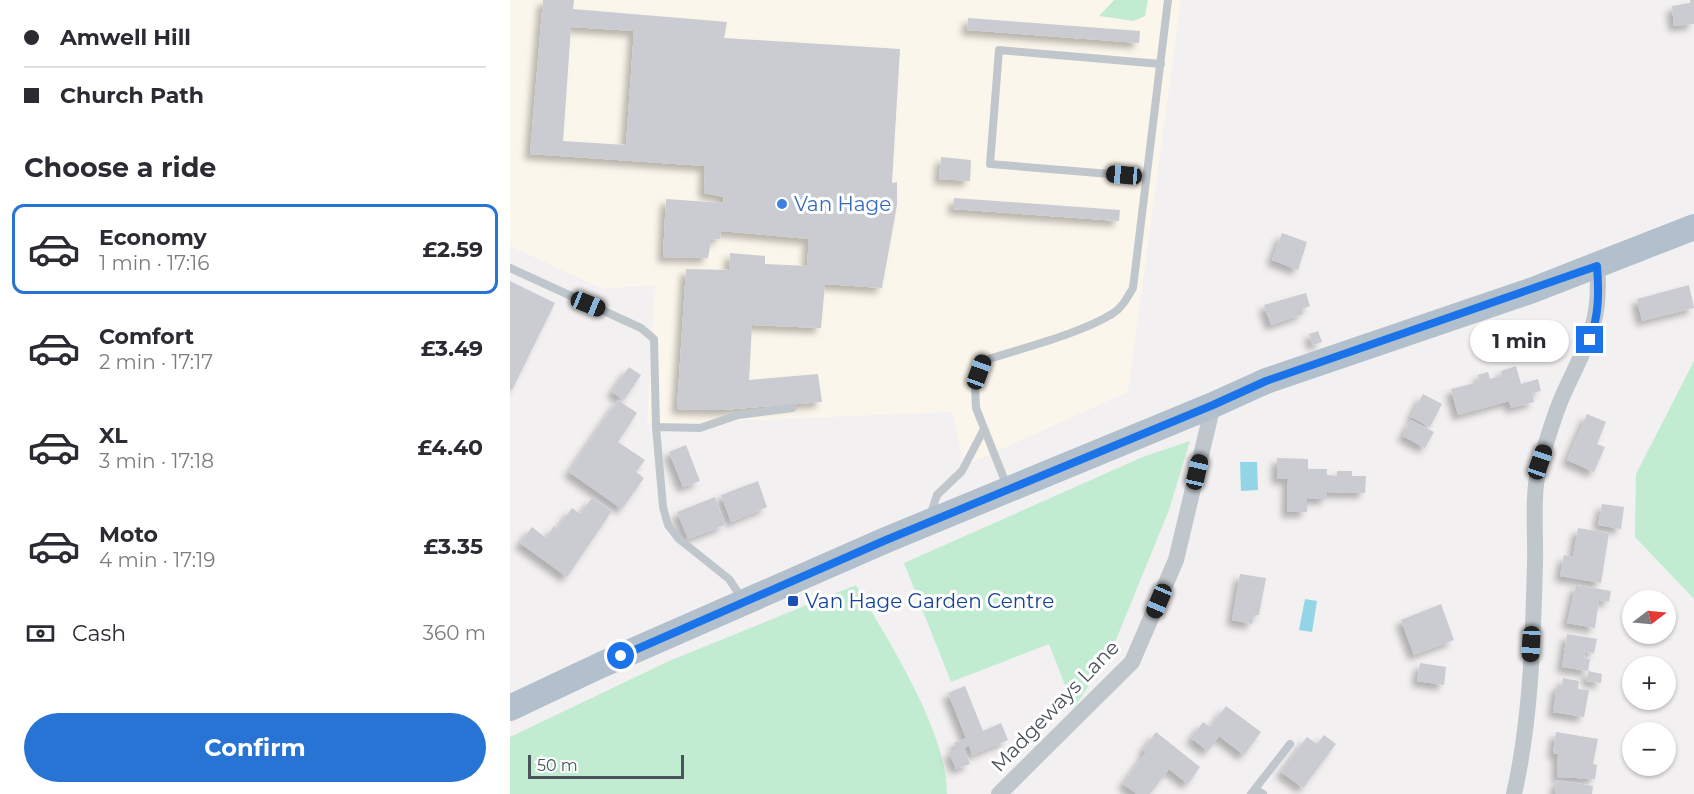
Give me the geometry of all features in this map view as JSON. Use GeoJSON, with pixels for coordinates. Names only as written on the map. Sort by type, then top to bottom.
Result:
{"type":"FeatureCollection","features":[{"type":"Feature","properties":{"kind":"main road"},"geometry":{"type":"LineString","coordinates":[[510,708],[601,665],[928,522],[1266,381],[1597,266],[1694,227]]}},
{"type":"Feature","properties":{"kind":"street"},"geometry":{"type":"LineString","coordinates":[[1514,794],[1520,766],[1528,695],[1536,551],[1535,501],[1540,462],[1563,396],[1595,326],[1600,295],[1597,266]]}},
{"type":"Feature","properties":{"kind":"street","name":"Madgeways Lane"},"geometry":{"type":"LineString","coordinates":[[999,794],[1132,662],[1176,560],[1213,405]]}},
{"type":"Feature","properties":{"kind":"lane"},"geometry":{"type":"LineString","coordinates":[[1008,489],[976,408],[975,384],[983,360],[1065,333],[1112,314],[1123,305],[1133,288],[1168,0]]}},
{"type":"Feature","properties":{"kind":"lane"},"geometry":{"type":"LineString","coordinates":[[1146,177],[990,164],[999,50],[1161,64]]}},
{"type":"Feature","properties":{"kind":"lane"},"geometry":{"type":"LineString","coordinates":[[510,267],[641,328],[654,339],[656,427],[663,507],[668,525],[679,539],[729,579],[746,603]]}},
{"type":"Feature","properties":{"kind":"lane"},"geometry":{"type":"LineString","coordinates":[[656,427],[700,428],[738,415],[792,408]]}},
{"type":"Feature","properties":{"kind":"lane"},"geometry":{"type":"LineString","coordinates":[[928,522],[938,495],[962,471],[984,429]]}},
{"type":"Feature","properties":{"kind":"lane"},"geometry":{"type":"LineString","coordinates":[[1256,792],[1290,744]]}},
{"type":"Feature","properties":{"kind":"shaded area"},"geometry":{"type":"Polygon","coordinates":[[[510,0],[1181,0],[1128,392],[964,466],[952,412],[647,424],[655,285],[603,289],[510,246],[510,0]]]}},
{"type":"Feature","properties":{"kind":"green space"},"geometry":{"type":"Polygon","coordinates":[[[1114,0],[1148,0],[1145,16],[1134,21],[1099,16],[1114,0]]]}},
{"type":"Feature","properties":{"kind":"green space"},"geometry":{"type":"Polygon","coordinates":[[[1694,361],[1694,599],[1635,537],[1636,474],[1694,361]]]}},
{"type":"Feature","properties":{"kind":"green space"},"geometry":{"type":"Polygon","coordinates":[[[1190,441],[1169,510],[1111,652],[1074,708],[1049,644],[951,682],[904,563],[1145,456],[1190,441]]]}},
{"type":"Feature","properties":{"kind":"green space"},"geometry":{"type":"Polygon","coordinates":[[[856,585],[914,686],[927,715],[944,769],[947,794],[510,794],[510,737],[669,661],[856,585]]]}},
{"type":"Feature","properties":{"kind":"water"},"geometry":{"type":"Polygon","coordinates":[[[1240,462],[1257,462],[1258,490],[1241,491],[1240,462]]]}},
{"type":"Feature","properties":{"kind":"water"},"geometry":{"type":"Polygon","coordinates":[[[1305,599],[1317,601],[1312,632],[1299,630],[1305,599]]]}},
{"type":"Feature","properties":{"kind":"building","name":"Van Hage"},"geometry":{"type":"Polygon","coordinates":[[[543,0],[574,0],[573,9],[727,22],[724,38],[900,49],[892,183],[897,182],[897,205],[882,288],[825,284],[821,328],[752,325],[749,380],[818,374],[822,402],[722,410],[677,409],[686,269],[729,270],[730,253],[765,256],[765,264],[807,266],[809,239],[721,231],[720,239],[711,240],[708,258],[663,257],[666,199],[723,203],[724,197],[704,193],[705,166],[530,154],[543,0]],[[571,27],[563,141],[626,145],[634,31],[571,27]]]}},
{"type":"Feature","properties":{"kind":"building"},"geometry":{"type":"Polygon","coordinates":[[[1690,0],[1694,0],[1694,24],[1674,26],[1672,6],[1690,3],[1690,0]]]}},
{"type":"Feature","properties":{"kind":"building"},"geometry":{"type":"Polygon","coordinates":[[[968,18],[1140,31],[1139,43],[967,30],[968,18]]]}},
{"type":"Feature","properties":{"kind":"building"},"geometry":{"type":"Polygon","coordinates":[[[941,157],[971,160],[970,181],[939,179],[941,157]]]}},
{"type":"Feature","properties":{"kind":"building"},"geometry":{"type":"Polygon","coordinates":[[[954,198],[1120,210],[1119,221],[953,209],[954,198]]]}},
{"type":"Feature","properties":{"kind":"building"},"geometry":{"type":"Polygon","coordinates":[[[1282,233],[1307,242],[1298,270],[1272,260],[1282,233]]]}},
{"type":"Feature","properties":{"kind":"building"},"geometry":{"type":"Polygon","coordinates":[[[510,281],[555,303],[512,390],[510,389],[510,281]]]}},
{"type":"Feature","properties":{"kind":"building"},"geometry":{"type":"Polygon","coordinates":[[[1689,285],[1694,308],[1642,321],[1637,299],[1689,285]]]}},
{"type":"Feature","properties":{"kind":"building"},"geometry":{"type":"Polygon","coordinates":[[[1306,293],[1310,306],[1302,309],[1303,314],[1271,325],[1264,305],[1306,293]]]}},
{"type":"Feature","properties":{"kind":"building"},"geometry":{"type":"Polygon","coordinates":[[[1318,331],[1322,342],[1313,345],[1309,334],[1318,331]]]}},
{"type":"Feature","properties":{"kind":"building"},"geometry":{"type":"Polygon","coordinates":[[[1516,366],[1521,384],[1538,379],[1541,391],[1532,393],[1534,402],[1511,408],[1509,401],[1458,415],[1451,389],[1479,382],[1478,375],[1488,372],[1490,379],[1502,376],[1501,371],[1516,366]]]}},
{"type":"Feature","properties":{"kind":"building"},"geometry":{"type":"Polygon","coordinates":[[[629,367],[641,375],[624,400],[612,392],[629,367]]]}},
{"type":"Feature","properties":{"kind":"building"},"geometry":{"type":"Polygon","coordinates":[[[1423,394],[1442,404],[1430,427],[1411,417],[1423,394]]]}},
{"type":"Feature","properties":{"kind":"building"},"geometry":{"type":"Polygon","coordinates":[[[618,400],[637,413],[618,442],[645,460],[636,472],[644,478],[622,509],[569,472],[618,400]]]}},
{"type":"Feature","properties":{"kind":"building"},"geometry":{"type":"Polygon","coordinates":[[[1587,414],[1606,422],[1597,444],[1605,447],[1594,472],[1567,460],[1587,414]]]}},
{"type":"Feature","properties":{"kind":"building"},"geometry":{"type":"Polygon","coordinates":[[[1411,420],[1434,432],[1425,448],[1403,436],[1411,420]]]}},
{"type":"Feature","properties":{"kind":"building"},"geometry":{"type":"Polygon","coordinates":[[[686,445],[700,481],[683,487],[669,452],[686,445]]]}},
{"type":"Feature","properties":{"kind":"building"},"geometry":{"type":"Polygon","coordinates":[[[1277,458],[1308,459],[1308,469],[1327,469],[1327,475],[1337,476],[1337,471],[1352,471],[1352,476],[1366,476],[1365,493],[1327,492],[1327,499],[1307,499],[1307,512],[1287,512],[1288,479],[1277,479],[1277,458]]]}},
{"type":"Feature","properties":{"kind":"building"},"geometry":{"type":"Polygon","coordinates":[[[758,481],[767,507],[731,522],[721,495],[758,481]]]}},
{"type":"Feature","properties":{"kind":"building"},"geometry":{"type":"Polygon","coordinates":[[[715,497],[725,525],[688,539],[677,512],[715,497]]]}},
{"type":"Feature","properties":{"kind":"building"},"geometry":{"type":"Polygon","coordinates":[[[592,498],[612,511],[567,577],[520,543],[532,527],[546,538],[554,526],[557,529],[572,508],[580,514],[592,498]]]}},
{"type":"Feature","properties":{"kind":"building"},"geometry":{"type":"Polygon","coordinates":[[[1602,504],[1624,507],[1621,529],[1598,525],[1602,504]]]}},
{"type":"Feature","properties":{"kind":"building"},"geometry":{"type":"Polygon","coordinates":[[[1578,528],[1609,533],[1601,583],[1560,576],[1564,555],[1573,557],[1578,528]]]}},
{"type":"Feature","properties":{"kind":"building"},"geometry":{"type":"Polygon","coordinates":[[[1240,574],[1266,578],[1259,615],[1254,615],[1252,624],[1232,620],[1240,574]]]}},
{"type":"Feature","properties":{"kind":"building"},"geometry":{"type":"Polygon","coordinates":[[[1576,585],[1611,591],[1609,602],[1599,600],[1595,628],[1567,623],[1576,585]]]}},
{"type":"Feature","properties":{"kind":"building"},"geometry":{"type":"Polygon","coordinates":[[[1441,604],[1454,640],[1414,655],[1401,620],[1441,604]]]}},
{"type":"Feature","properties":{"kind":"building"},"geometry":{"type":"Polygon","coordinates":[[[1567,634],[1597,639],[1594,653],[1585,652],[1584,658],[1590,659],[1588,671],[1562,667],[1567,634]]]}},
{"type":"Feature","properties":{"kind":"building"},"geometry":{"type":"Polygon","coordinates":[[[1420,663],[1446,667],[1444,685],[1417,681],[1420,663]]]}},
{"type":"Feature","properties":{"kind":"building"},"geometry":{"type":"Polygon","coordinates":[[[1588,671],[1602,674],[1601,683],[1587,681],[1588,671]]]}},
{"type":"Feature","properties":{"kind":"building"},"geometry":{"type":"Polygon","coordinates":[[[1563,678],[1579,681],[1578,689],[1589,690],[1584,717],[1553,712],[1557,685],[1562,686],[1563,678]]]}},
{"type":"Feature","properties":{"kind":"building"},"geometry":{"type":"Polygon","coordinates":[[[965,686],[983,731],[1001,723],[1008,740],[972,755],[969,745],[964,748],[970,764],[956,769],[949,752],[957,749],[954,743],[966,738],[948,693],[965,686]]]}},
{"type":"Feature","properties":{"kind":"building"},"geometry":{"type":"Polygon","coordinates":[[[1226,706],[1261,732],[1244,755],[1219,736],[1208,751],[1191,738],[1203,722],[1210,727],[1226,706]]]}},
{"type":"Feature","properties":{"kind":"building"},"geometry":{"type":"Polygon","coordinates":[[[1156,732],[1200,767],[1188,784],[1169,769],[1150,794],[1137,794],[1123,784],[1146,752],[1143,750],[1156,732]]]}},
{"type":"Feature","properties":{"kind":"building"},"geometry":{"type":"Polygon","coordinates":[[[1556,732],[1598,739],[1593,764],[1597,765],[1595,779],[1557,777],[1558,754],[1553,753],[1556,732]]]}},
{"type":"Feature","properties":{"kind":"building"},"geometry":{"type":"Polygon","coordinates":[[[1324,735],[1336,744],[1303,788],[1281,772],[1307,737],[1317,744],[1324,735]]]}},
{"type":"Feature","properties":{"kind":"building"},"geometry":{"type":"Polygon","coordinates":[[[1557,780],[1593,786],[1592,794],[1555,794],[1557,780]]]}},
{"type":"Feature","properties":{"kind":"place","name":"Van Hage"},"geometry":{"type":"Point","coordinates":[782,204]}},
{"type":"Feature","properties":{"kind":"place","name":"Van Hage Garden Centre"},"geometry":{"type":"Point","coordinates":[793,601]}},
{"type":"Feature","properties":{"kind":"route"},"geometry":{"type":"LineString","coordinates":[[621,656],[886,540],[1266,381],[1597,266],[1600,295],[1595,326],[1590,340]]}}]}
